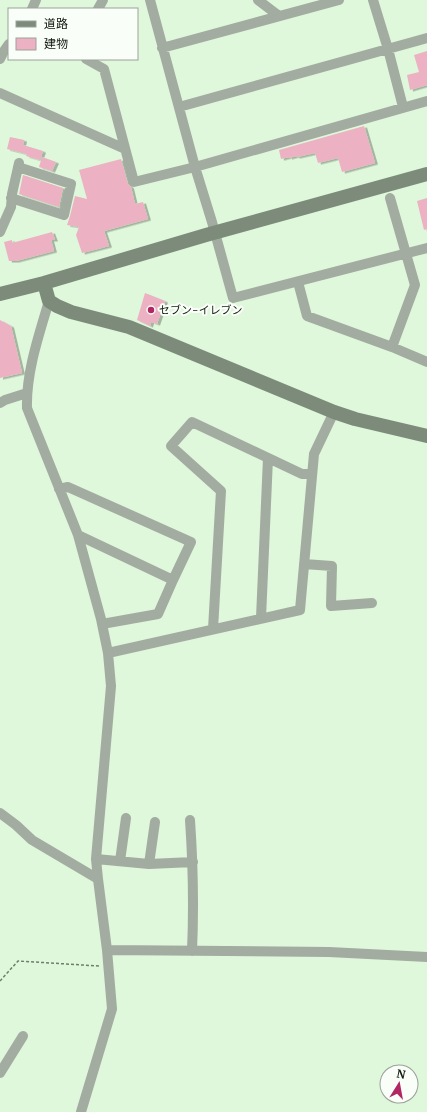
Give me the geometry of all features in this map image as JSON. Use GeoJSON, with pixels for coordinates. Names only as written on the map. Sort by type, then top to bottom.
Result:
{"type":"FeatureCollection","features":[{"type":"Feature","properties":{"kind":"street"},"geometry":{"type":"LineString","coordinates":[[150,0],[195,167],[233,298],[427,248]]}},
{"type":"Feature","properties":{"kind":"street"},"geometry":{"type":"LineString","coordinates":[[258,0],[279,16]]}},
{"type":"Feature","properties":{"kind":"street"},"geometry":{"type":"LineString","coordinates":[[162,48],[339,0]]}},
{"type":"Feature","properties":{"kind":"street"},"geometry":{"type":"LineString","coordinates":[[373,0],[388,49],[403,107]]}},
{"type":"Feature","properties":{"kind":"street"},"geometry":{"type":"LineString","coordinates":[[179,108],[427,38]]}},
{"type":"Feature","properties":{"kind":"street"},"geometry":{"type":"LineString","coordinates":[[0,60],[4,50],[8,45]]}},
{"type":"Feature","properties":{"kind":"street"},"geometry":{"type":"LineString","coordinates":[[88,60],[104,68],[134,182],[195,167],[427,101]]}},
{"type":"Feature","properties":{"kind":"street"},"geometry":{"type":"LineString","coordinates":[[0,93],[125,149]]}},
{"type":"Feature","properties":{"kind":"street"},"geometry":{"type":"LineString","coordinates":[[0,232],[11,207],[12,198],[19,165],[72,184],[64,215],[12,198]]}},
{"type":"Feature","properties":{"kind":"street"},"geometry":{"type":"LineString","coordinates":[[0,294],[44,283],[215,232],[427,174]]}},
{"type":"Feature","properties":{"kind":"street"},"geometry":{"type":"LineString","coordinates":[[390,198],[415,285],[392,347]]}},
{"type":"Feature","properties":{"kind":"street"},"geometry":{"type":"LineString","coordinates":[[298,282],[307,316],[392,347],[427,362]]}},
{"type":"Feature","properties":{"kind":"street"},"geometry":{"type":"LineString","coordinates":[[44,283],[49,301],[34,355],[27,393],[27,408],[78,535],[102,624],[108,653],[111,686],[96,859],[109,966],[112,1009],[81,1112]]}},
{"type":"Feature","properties":{"kind":"street"},"geometry":{"type":"LineString","coordinates":[[49,301],[71,312],[129,327],[334,412],[355,419],[427,436]]}},
{"type":"Feature","properties":{"kind":"street"},"geometry":{"type":"LineString","coordinates":[[0,403],[27,393]]}},
{"type":"Feature","properties":{"kind":"street"},"geometry":{"type":"LineString","coordinates":[[108,653],[300,610],[314,454],[334,412]]}},
{"type":"Feature","properties":{"kind":"street"},"geometry":{"type":"LineString","coordinates":[[213,629],[221,491],[171,446],[192,422],[302,474],[312,474]]}},
{"type":"Feature","properties":{"kind":"street"},"geometry":{"type":"LineString","coordinates":[[261,618],[268,458]]}},
{"type":"Feature","properties":{"kind":"street"},"geometry":{"type":"LineString","coordinates":[[59,489],[68,486],[191,542],[158,614],[102,624]]}},
{"type":"Feature","properties":{"kind":"street"},"geometry":{"type":"LineString","coordinates":[[78,535],[173,580]]}},
{"type":"Feature","properties":{"kind":"street"},"geometry":{"type":"LineString","coordinates":[[304,564],[332,566],[331,606],[372,603]]}},
{"type":"Feature","properties":{"kind":"street"},"geometry":{"type":"LineString","coordinates":[[0,813],[32,840],[98,879]]}},
{"type":"Feature","properties":{"kind":"street"},"geometry":{"type":"LineString","coordinates":[[120,861],[126,818]]}},
{"type":"Feature","properties":{"kind":"street"},"geometry":{"type":"LineString","coordinates":[[190,820],[194,906],[192,951]]}},
{"type":"Feature","properties":{"kind":"street"},"geometry":{"type":"LineString","coordinates":[[149,864],[155,822]]}},
{"type":"Feature","properties":{"kind":"street"},"geometry":{"type":"LineString","coordinates":[[96,859],[149,864],[193,862]]}},
{"type":"Feature","properties":{"kind":"street"},"geometry":{"type":"LineString","coordinates":[[107,950],[329,952],[427,957]]}},
{"type":"Feature","properties":{"kind":"street"},"geometry":{"type":"LineString","coordinates":[[0,1073],[23,1036]]}},
{"type":"Feature","properties":{"kind":"path"},"geometry":{"type":"LineString","coordinates":[[0,981],[18,961],[109,966]]}},
{"type":"Feature","properties":{"kind":"building"},"geometry":{"type":"Polygon","coordinates":[[[427,51],[427,85],[410,90],[407,75],[419,72],[414,55],[427,51]]]}},
{"type":"Feature","properties":{"kind":"building"},"geometry":{"type":"Polygon","coordinates":[[[364,126],[375,163],[342,172],[338,158],[318,163],[315,153],[281,159],[279,150],[364,126]]]}},
{"type":"Feature","properties":{"kind":"building"},"geometry":{"type":"Polygon","coordinates":[[[10,137],[24,140],[23,145],[43,151],[40,160],[26,156],[27,154],[7,149],[10,137]]]}},
{"type":"Feature","properties":{"kind":"building"},"geometry":{"type":"Polygon","coordinates":[[[42,157],[56,162],[52,171],[39,167],[42,157]]]}},
{"type":"Feature","properties":{"kind":"building"},"geometry":{"type":"Polygon","coordinates":[[[121,159],[128,184],[131,187],[135,204],[143,202],[148,219],[104,231],[109,246],[82,253],[76,235],[79,227],[67,225],[75,196],[87,199],[79,170],[121,159]]]}},
{"type":"Feature","properties":{"kind":"building"},"geometry":{"type":"Polygon","coordinates":[[[23,175],[63,188],[59,207],[19,194],[23,175]]]}},
{"type":"Feature","properties":{"kind":"building"},"geometry":{"type":"Polygon","coordinates":[[[427,198],[427,229],[424,230],[417,201],[427,198]]]}},
{"type":"Feature","properties":{"kind":"building"},"geometry":{"type":"Polygon","coordinates":[[[52,232],[55,240],[51,240],[54,251],[16,261],[9,261],[4,242],[12,240],[12,243],[52,232]]]}},
{"type":"Feature","properties":{"kind":"building","name":"セブン-イレブン"},"geometry":{"type":"Polygon","coordinates":[[[145,293],[165,301],[157,324],[151,322],[150,326],[137,320],[145,293]]]}},
{"type":"Feature","properties":{"kind":"building"},"geometry":{"type":"Polygon","coordinates":[[[0,320],[11,326],[22,373],[0,378],[0,320]]]}},
{"type":"Feature","properties":{"kind":"place","name":"セブン-イレブン"},"geometry":{"type":"Point","coordinates":[151,310]}}]}
